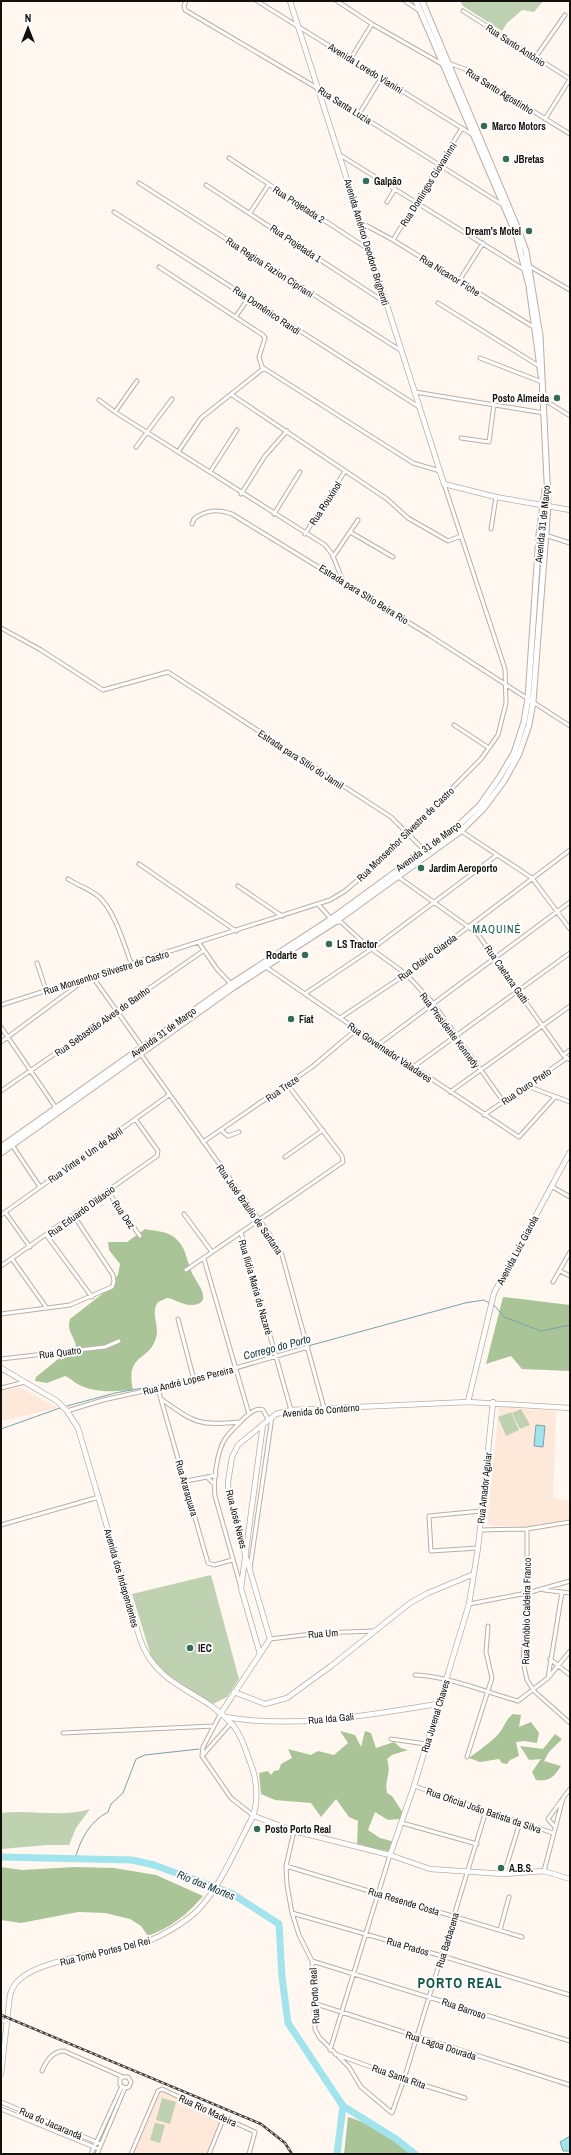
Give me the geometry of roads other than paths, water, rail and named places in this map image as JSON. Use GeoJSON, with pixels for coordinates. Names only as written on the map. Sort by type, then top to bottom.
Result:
{"type":"FeatureCollection","features":[{"type":"Feature","properties":{"kind":"main road"},"geometry":{"type":"LineString","coordinates":[[416,1],[446,64]]}},
{"type":"Feature","properties":{"kind":"main road"},"geometry":{"type":"LineString","coordinates":[[422,1],[446,64],[526,251],[543,367],[542,382]]}},
{"type":"Feature","properties":{"kind":"main road"},"geometry":{"type":"LineString","coordinates":[[506,205],[526,271],[537,328],[539,366],[542,382]]}},
{"type":"Feature","properties":{"kind":"main road","name":"Avenida 31 de Março"},"geometry":{"type":"LineString","coordinates":[[1,1147],[93,1085],[232,985],[265,966],[333,920],[395,873],[459,829],[482,806],[499,778],[517,753],[529,725],[533,702],[536,627],[547,480],[542,382]]}},
{"type":"Feature","properties":{"kind":"main road","name":"Avenida 31 de Março"},"geometry":{"type":"LineString","coordinates":[[517,753],[528,698],[545,535],[545,506]]}},
{"type":"Feature","properties":{"kind":"main road","name":"Avenida 31 de Março"},"geometry":{"type":"LineString","coordinates":[[1,1153],[57,1110]]}},
{"type":"Feature","properties":{"kind":"street","name":"Avenida Loredo Vianini"},"geometry":{"type":"LineString","coordinates":[[257,1],[462,128],[476,135]]}},
{"type":"Feature","properties":{"kind":"street","name":"Avenida Américo Deodoro Brighenti"},"geometry":{"type":"LineString","coordinates":[[290,1],[340,155],[400,350],[420,407],[444,484]]}},
{"type":"Feature","properties":{"kind":"street","name":"Rua Santo Agostinho"},"geometry":{"type":"LineString","coordinates":[[337,1],[344,3],[372,24],[431,59],[465,69],[570,134]]}},
{"type":"Feature","properties":{"kind":"street"},"geometry":{"type":"LineString","coordinates":[[405,1],[420,11]]}},
{"type":"Feature","properties":{"kind":"street","name":"Rua Santa Luzia"},"geometry":{"type":"LineString","coordinates":[[185,2],[185,10],[317,88],[506,205]]}},
{"type":"Feature","properties":{"kind":"street","name":"Rua Santo Antônio"},"geometry":{"type":"LineString","coordinates":[[463,11],[570,79]]}},
{"type":"Feature","properties":{"kind":"street"},"geometry":{"type":"LineString","coordinates":[[535,58],[565,15]]}},
{"type":"Feature","properties":{"kind":"street"},"geometry":{"type":"LineString","coordinates":[[351,58],[372,24]]}},
{"type":"Feature","properties":{"kind":"street"},"geometry":{"type":"LineString","coordinates":[[359,114],[381,78]]}},
{"type":"Feature","properties":{"kind":"street"},"geometry":{"type":"LineString","coordinates":[[546,119],[570,79]]}},
{"type":"Feature","properties":{"kind":"street","name":"Rua Domingos Giovaninni"},"geometry":{"type":"LineString","coordinates":[[393,240],[462,128]]}},
{"type":"Feature","properties":{"kind":"street"},"geometry":{"type":"LineString","coordinates":[[340,155],[526,271]]}},
{"type":"Feature","properties":{"kind":"street","name":"Rua Projetada 2"},"geometry":{"type":"LineString","coordinates":[[229,158],[369,249]]}},
{"type":"Feature","properties":{"kind":"street","name":"Rua Regina Fazion Cipriani"},"geometry":{"type":"LineString","coordinates":[[139,183],[400,350]]}},
{"type":"Feature","properties":{"kind":"street"},"geometry":{"type":"LineString","coordinates":[[250,213],[269,184]]}},
{"type":"Feature","properties":{"kind":"street","name":"Rua Projetada 1"},"geometry":{"type":"LineString","coordinates":[[206,185],[386,303]]}},
{"type":"Feature","properties":{"kind":"street"},"geometry":{"type":"LineString","coordinates":[[387,202],[396,189]]}},
{"type":"Feature","properties":{"kind":"street","name":"Rua Domênico Randi"},"geometry":{"type":"LineString","coordinates":[[114,212],[231,286],[248,299],[420,407]]}},
{"type":"Feature","properties":{"kind":"street","name":"Rua Nicanor Fiche"},"geometry":{"type":"LineString","coordinates":[[360,222],[393,240],[537,328]]}},
{"type":"Feature","properties":{"kind":"street"},"geometry":{"type":"LineString","coordinates":[[459,281],[483,243]]}},
{"type":"Feature","properties":{"kind":"street"},"geometry":{"type":"LineString","coordinates":[[529,266],[570,290]]}},
{"type":"Feature","properties":{"kind":"street"},"geometry":{"type":"LineString","coordinates":[[159,267],[236,316],[264,337],[259,357],[261,366],[413,462],[440,471]]}},
{"type":"Feature","properties":{"kind":"street"},"geometry":{"type":"LineString","coordinates":[[236,316],[248,299]]}},
{"type":"Feature","properties":{"kind":"street"},"geometry":{"type":"LineString","coordinates":[[438,303],[539,366]]}},
{"type":"Feature","properties":{"kind":"street"},"geometry":{"type":"LineString","coordinates":[[480,358],[542,382]]}},
{"type":"Feature","properties":{"kind":"street"},"geometry":{"type":"LineString","coordinates":[[178,452],[201,418],[232,395],[264,368]]}},
{"type":"Feature","properties":{"kind":"street"},"geometry":{"type":"LineString","coordinates":[[115,412],[137,381]]}},
{"type":"Feature","properties":{"kind":"street"},"geometry":{"type":"LineString","coordinates":[[415,392],[544,413]]}},
{"type":"Feature","properties":{"kind":"street"},"geometry":{"type":"LineString","coordinates":[[232,395],[386,499],[408,518],[445,540],[451,541],[461,536]]}},
{"type":"Feature","properties":{"kind":"street"},"geometry":{"type":"LineString","coordinates":[[543,398],[570,416]]}},
{"type":"Feature","properties":{"kind":"street"},"geometry":{"type":"LineString","coordinates":[[136,447],[172,399]]}},
{"type":"Feature","properties":{"kind":"street"},"geometry":{"type":"LineString","coordinates":[[100,400],[115,412],[210,472],[241,494],[304,534],[325,545],[333,557],[343,582]]}},
{"type":"Feature","properties":{"kind":"street"},"geometry":{"type":"LineString","coordinates":[[460,438],[489,442],[494,404]]}},
{"type":"Feature","properties":{"kind":"street"},"geometry":{"type":"LineString","coordinates":[[210,472],[237,430]]}},
{"type":"Feature","properties":{"kind":"street"},"geometry":{"type":"LineString","coordinates":[[241,494],[264,456],[287,431]]}},
{"type":"Feature","properties":{"kind":"street","name":"Rua Rouxinol"},"geometry":{"type":"LineString","coordinates":[[304,534],[345,471]]}},
{"type":"Feature","properties":{"kind":"street"},"geometry":{"type":"LineString","coordinates":[[274,514],[300,472]]}},
{"type":"Feature","properties":{"kind":"street"},"geometry":{"type":"LineString","coordinates":[[444,484],[496,497],[570,510]]}},
{"type":"Feature","properties":{"kind":"street","name":"Rua Monsenhor Silvestre de Castro"},"geometry":{"type":"LineString","coordinates":[[1,1005],[282,916],[318,904],[345,891],[380,861],[489,748],[498,735],[506,703],[505,669],[444,484]]}},
{"type":"Feature","properties":{"kind":"street"},"geometry":{"type":"LineString","coordinates":[[491,529],[496,497]]}},
{"type":"Feature","properties":{"kind":"street","name":"Estrada para Sítio Beira Rio"},"geometry":{"type":"LineString","coordinates":[[192,524],[194,519],[205,512],[224,512],[232,514],[506,684],[570,726]]}},
{"type":"Feature","properties":{"kind":"street"},"geometry":{"type":"LineString","coordinates":[[333,557],[358,520]]}},
{"type":"Feature","properties":{"kind":"street"},"geometry":{"type":"LineString","coordinates":[[350,532],[393,557]]}},
{"type":"Feature","properties":{"kind":"street"},"geometry":{"type":"LineString","coordinates":[[545,535],[570,543]]}},
{"type":"Feature","properties":{"kind":"street","name":"Estrada para Sítio do Jamil"},"geometry":{"type":"LineString","coordinates":[[1,628],[42,650],[103,690],[168,672],[391,817],[426,852]]}},
{"type":"Feature","properties":{"kind":"street"},"geometry":{"type":"LineString","coordinates":[[454,725],[489,748]]}},
{"type":"Feature","properties":{"kind":"street"},"geometry":{"type":"LineString","coordinates":[[459,829],[532,878],[570,929]]}},
{"type":"Feature","properties":{"kind":"street","name":"Rua Otávio Giarola"},"geometry":{"type":"LineString","coordinates":[[340,1018],[406,974],[570,850]]}},
{"type":"Feature","properties":{"kind":"street"},"geometry":{"type":"LineString","coordinates":[[306,993],[373,948],[497,855]]}},
{"type":"Feature","properties":{"kind":"street"},"geometry":{"type":"LineString","coordinates":[[139,864],[236,931]]}},
{"type":"Feature","properties":{"kind":"street","name":"Rua Caetana Gatti"},"geometry":{"type":"LineString","coordinates":[[395,873],[467,927],[477,932],[520,991],[562,1055],[568,1059]]}},
{"type":"Feature","properties":{"kind":"street"},"geometry":{"type":"LineString","coordinates":[[68,879],[98,896],[106,905],[121,936],[131,963]]}},
{"type":"Feature","properties":{"kind":"street"},"geometry":{"type":"LineString","coordinates":[[238,886],[282,916]]}},
{"type":"Feature","properties":{"kind":"street"},"geometry":{"type":"LineString","coordinates":[[379,1044],[570,902]]}},
{"type":"Feature","properties":{"kind":"street","name":"Rua Presidente Kennedy"},"geometry":{"type":"LineString","coordinates":[[318,904],[333,920],[341,922],[366,945],[373,948],[406,974],[433,1003],[503,1101]]}},
{"type":"Feature","properties":{"kind":"street"},"geometry":{"type":"LineString","coordinates":[[199,943],[203,952],[232,985]]}},
{"type":"Feature","properties":{"kind":"street","name":"Rua Sebastião Alves do Banho"},"geometry":{"type":"LineString","coordinates":[[1,1091],[81,1037],[116,1010],[203,952]]}},
{"type":"Feature","properties":{"kind":"street"},"geometry":{"type":"LineString","coordinates":[[413,1067],[520,991],[570,953]]}},
{"type":"Feature","properties":{"kind":"street"},"geometry":{"type":"LineString","coordinates":[[37,963],[46,990]]}},
{"type":"Feature","properties":{"kind":"street","name":"Rua Governador Valadares"},"geometry":{"type":"LineString","coordinates":[[265,966],[484,1115],[519,1137],[555,1097]]}},
{"type":"Feature","properties":{"kind":"street"},"geometry":{"type":"LineString","coordinates":[[92,976],[116,1010],[141,1050]]}},
{"type":"Feature","properties":{"kind":"street"},"geometry":{"type":"LineString","coordinates":[[1,1042],[87,977]]}},
{"type":"Feature","properties":{"kind":"street"},"geometry":{"type":"LineString","coordinates":[[450,1092],[570,1006]]}},
{"type":"Feature","properties":{"kind":"street"},"geometry":{"type":"LineString","coordinates":[[1,1027],[57,1110]]}},
{"type":"Feature","properties":{"kind":"street","name":"Rua Treze"},"geometry":{"type":"LineString","coordinates":[[203,1142],[312,1067],[357,1029]]}},
{"type":"Feature","properties":{"kind":"street","name":"Rua José Bráulio de Santana"},"geometry":{"type":"LineString","coordinates":[[141,1050],[169,1095],[259,1220],[282,1255],[324,1408]]}},
{"type":"Feature","properties":{"kind":"street"},"geometry":{"type":"LineString","coordinates":[[562,1055],[570,1050]]}},
{"type":"Feature","properties":{"kind":"street","name":"Rua Ouro Preto"},"geometry":{"type":"LineString","coordinates":[[484,1115],[568,1059]]}},
{"type":"Feature","properties":{"kind":"street"},"geometry":{"type":"LineString","coordinates":[[186,1270],[343,1162],[342,1156],[287,1084]]}},
{"type":"Feature","properties":{"kind":"street"},"geometry":{"type":"LineString","coordinates":[[527,1086],[570,1102]]}},
{"type":"Feature","properties":{"kind":"street","name":"Rua Vinte e Um de Abril"},"geometry":{"type":"LineString","coordinates":[[1,1215],[169,1095]]}},
{"type":"Feature","properties":{"kind":"street","name":"Rua Eduardo Diláscio"},"geometry":{"type":"LineString","coordinates":[[1,1266],[47,1236],[158,1154],[136,1120]]}},
{"type":"Feature","properties":{"kind":"street"},"geometry":{"type":"LineString","coordinates":[[221,1130],[228,1136],[239,1132]]}},
{"type":"Feature","properties":{"kind":"street"},"geometry":{"type":"LineString","coordinates":[[285,1157],[323,1130]]}},
{"type":"Feature","properties":{"kind":"street"},"geometry":{"type":"LineString","coordinates":[[12,1145],[40,1187]]}},
{"type":"Feature","properties":{"kind":"street","name":"Avenida Luiz Giarola"},"geometry":{"type":"LineString","coordinates":[[468,1402],[494,1293],[551,1186],[568,1162],[570,1152]]}},
{"type":"Feature","properties":{"kind":"street"},"geometry":{"type":"LineString","coordinates":[[551,1186],[570,1197]]}},
{"type":"Feature","properties":{"kind":"street","name":"Rua Dez"},"geometry":{"type":"LineString","coordinates":[[108,1192],[140,1236]]}},
{"type":"Feature","properties":{"kind":"street"},"geometry":{"type":"LineString","coordinates":[[5,1212],[30,1247]]}},
{"type":"Feature","properties":{"kind":"street"},"geometry":{"type":"LineString","coordinates":[[184,1214],[212,1252]]}},
{"type":"Feature","properties":{"kind":"street"},"geometry":{"type":"LineString","coordinates":[[1,1314],[70,1305],[92,1297],[112,1287],[114,1279],[74,1216]]}},
{"type":"Feature","properties":{"kind":"street","name":"Rua Ilídia Maria de Nazaré"},"geometry":{"type":"LineString","coordinates":[[241,1233],[291,1410]]}},
{"type":"Feature","properties":{"kind":"street"},"geometry":{"type":"LineString","coordinates":[[47,1236],[92,1297]]}},
{"type":"Feature","properties":{"kind":"street"},"geometry":{"type":"LineString","coordinates":[[553,1282],[570,1252]]}},
{"type":"Feature","properties":{"kind":"street"},"geometry":{"type":"LineString","coordinates":[[12,1258],[46,1308]]}},
{"type":"Feature","properties":{"kind":"street"},"geometry":{"type":"LineString","coordinates":[[204,1259],[249,1414]]}},
{"type":"Feature","properties":{"kind":"street"},"geometry":{"type":"LineString","coordinates":[[560,1271],[570,1276]]}},
{"type":"Feature","properties":{"kind":"street"},"geometry":{"type":"LineString","coordinates":[[178,1319],[193,1379]]}},
{"type":"Feature","properties":{"kind":"street","name":"Rua Quatro"},"geometry":{"type":"LineString","coordinates":[[1,1359],[105,1347],[119,1341]]}},
{"type":"Feature","properties":{"kind":"street","name":"Rua André Lopes Pereira"},"geometry":{"type":"LineString","coordinates":[[67,1411],[104,1400],[158,1389],[308,1346]]}},
{"type":"Feature","properties":{"kind":"street"},"geometry":{"type":"LineString","coordinates":[[1,1368],[57,1401],[67,1411]]}},
{"type":"Feature","properties":{"kind":"street"},"geometry":{"type":"LineString","coordinates":[[1,1388],[25,1382]]}},
{"type":"Feature","properties":{"kind":"street","name":"Rua Araraquara"},"geometry":{"type":"LineString","coordinates":[[158,1389],[186,1481],[208,1563],[214,1565],[232,1560]]}},
{"type":"Feature","properties":{"kind":"street"},"geometry":{"type":"LineString","coordinates":[[161,1399],[186,1417],[198,1423],[219,1424],[241,1422]]}},
{"type":"Feature","properties":{"kind":"street","name":"Avenida do Contorno"},"geometry":{"type":"LineString","coordinates":[[263,1424],[270,1418],[291,1410],[324,1408],[492,1402],[570,1408]]}},
{"type":"Feature","properties":{"kind":"street","name":"Rua Amador Aguiar"},"geometry":{"type":"LineString","coordinates":[[474,1574],[480,1530],[492,1402]]}},
{"type":"Feature","properties":{"kind":"street"},"geometry":{"type":"LineString","coordinates":[[250,1570],[270,1418],[261,1409],[249,1414],[222,1443],[214,1484],[215,1496],[232,1560],[260,1654]]}},
{"type":"Feature","properties":{"kind":"street","name":"Avenida dos Independentes"},"geometry":{"type":"LineString","coordinates":[[67,1411],[82,1439],[140,1639],[148,1659],[160,1673],[223,1715],[230,1722],[243,1743],[254,1774],[256,1794],[254,1816]]}},
{"type":"Feature","properties":{"kind":"street"},"geometry":{"type":"LineString","coordinates":[[241,1588],[263,1424]]}},
{"type":"Feature","properties":{"kind":"street","name":"Rua José Neves"},"geometry":{"type":"LineString","coordinates":[[246,1556],[229,1499],[228,1482],[234,1451],[263,1424]]}},
{"type":"Feature","properties":{"kind":"street"},"geometry":{"type":"LineString","coordinates":[[186,1481],[216,1475]]}},
{"type":"Feature","properties":{"kind":"street"},"geometry":{"type":"LineString","coordinates":[[207,1477],[214,1484]]}},
{"type":"Feature","properties":{"kind":"street"},"geometry":{"type":"LineString","coordinates":[[1,1525],[99,1497]]}},
{"type":"Feature","properties":{"kind":"street"},"geometry":{"type":"LineString","coordinates":[[478,1548],[431,1551],[428,1516],[481,1511]]}},
{"type":"Feature","properties":{"kind":"street"},"geometry":{"type":"LineString","coordinates":[[480,1530],[527,1529],[570,1522]]}},
{"type":"Feature","properties":{"kind":"street","name":"Rua Arnóbio Caldeira Franco"},"geometry":{"type":"LineString","coordinates":[[527,1529],[527,1593],[524,1662],[527,1680],[553,1709],[569,1721]]}},
{"type":"Feature","properties":{"kind":"street"},"geometry":{"type":"LineString","coordinates":[[246,1556],[270,1639],[234,1692],[223,1715],[214,1726],[203,1747],[202,1756],[231,1798],[254,1816],[294,1831],[390,1856],[430,1869],[504,1874],[544,1871],[570,1879]]}},
{"type":"Feature","properties":{"kind":"street"},"geometry":{"type":"LineString","coordinates":[[234,1692],[265,1704],[287,1698],[377,1631],[410,1603],[428,1593],[474,1574]]}},
{"type":"Feature","properties":{"kind":"street","name":"Rua Juvenal Chaves"},"geometry":{"type":"LineString","coordinates":[[390,1856],[414,1786],[469,1604],[474,1574]]}},
{"type":"Feature","properties":{"kind":"street"},"geometry":{"type":"LineString","coordinates":[[469,1604],[527,1593],[570,1581]]}},
{"type":"Feature","properties":{"kind":"street"},"geometry":{"type":"LineString","coordinates":[[541,1589],[570,1593]]}},
{"type":"Feature","properties":{"kind":"street"},"geometry":{"type":"LineString","coordinates":[[548,1678],[562,1592]]}},
{"type":"Feature","properties":{"kind":"street"},"geometry":{"type":"LineString","coordinates":[[466,1757],[492,1678],[486,1652],[488,1626]]}},
{"type":"Feature","properties":{"kind":"street","name":"Rua Um"},"geometry":{"type":"LineString","coordinates":[[270,1639],[320,1633],[377,1631]]}},
{"type":"Feature","properties":{"kind":"street"},"geometry":{"type":"LineString","coordinates":[[415,1675],[425,1675],[446,1680],[518,1701],[548,1678],[570,1651]]}},
{"type":"Feature","properties":{"kind":"street"},"geometry":{"type":"LineString","coordinates":[[550,1659],[570,1675]]}},
{"type":"Feature","properties":{"kind":"street","name":"Rua Ida Gali"},"geometry":{"type":"LineString","coordinates":[[223,1715],[274,1722],[319,1720],[381,1713],[438,1704]]}},
{"type":"Feature","properties":{"kind":"street"},"geometry":{"type":"LineString","coordinates":[[202,1756],[230,1722]]}},
{"type":"Feature","properties":{"kind":"street"},"geometry":{"type":"LineString","coordinates":[[63,1733],[214,1726]]}},
{"type":"Feature","properties":{"kind":"street"},"geometry":{"type":"LineString","coordinates":[[391,1739],[426,1744]]}},
{"type":"Feature","properties":{"kind":"street","name":"Rua Oficial João Batista da Silva"},"geometry":{"type":"LineString","coordinates":[[414,1786],[486,1812],[553,1833]]}},
{"type":"Feature","properties":{"kind":"street"},"geometry":{"type":"LineString","coordinates":[[555,1827],[548,1819],[570,1788]]}},
{"type":"Feature","properties":{"kind":"street"},"geometry":{"type":"LineString","coordinates":[[544,1871],[563,1798]]}},
{"type":"Feature","properties":{"kind":"street","name":"Rua Barbacena"},"geometry":{"type":"LineString","coordinates":[[392,2113],[455,1916],[486,1812]]}},
{"type":"Feature","properties":{"kind":"street","name":"Rua Tomé Portes Del Rei"},"geometry":{"type":"LineString","coordinates":[[1,2074],[3,2021],[13,1987],[19,1979],[30,1972],[47,1965],[151,1940],[175,1928],[192,1916],[206,1902],[254,1816]]}},
{"type":"Feature","properties":{"kind":"street"},"geometry":{"type":"LineString","coordinates":[[504,1874],[520,1822]]}},
{"type":"Feature","properties":{"kind":"street"},"geometry":{"type":"LineString","coordinates":[[402,1823],[477,1844]]}},
{"type":"Feature","properties":{"kind":"street","name":"Rua Porto Real"},"geometry":{"type":"LineString","coordinates":[[294,1831],[286,1866],[292,1913],[299,1935],[312,1961],[315,2029],[319,2037],[330,2050],[348,2067],[361,2087],[392,2113]]}},
{"type":"Feature","properties":{"kind":"street"},"geometry":{"type":"LineString","coordinates":[[330,2050],[390,1856]]}},
{"type":"Feature","properties":{"kind":"street","name":"Rua Resende Costa"},"geometry":{"type":"LineString","coordinates":[[286,1866],[522,1937]]}},
{"type":"Feature","properties":{"kind":"street"},"geometry":{"type":"LineString","coordinates":[[500,1930],[509,1897]]}},
{"type":"Feature","properties":{"kind":"street","name":"Rua Prados"},"geometry":{"type":"LineString","coordinates":[[292,1913],[570,1995]]}},
{"type":"Feature","properties":{"kind":"street","name":"Rua Barroso"},"geometry":{"type":"LineString","coordinates":[[312,1961],[430,1996],[570,2041]]}},
{"type":"Feature","properties":{"kind":"street","name":"Rua Lagoa Dourada"},"geometry":{"type":"LineString","coordinates":[[313,2003],[570,2085]]}},
{"type":"Feature","properties":{"kind":"street"},"geometry":{"type":"LineString","coordinates":[[42,2071],[50,2056],[60,2051],[64,2051],[123,2077],[128,2077],[131,2080],[130,2085],[123,2087],[91,2154]]}},
{"type":"Feature","properties":{"kind":"street","name":"Rua Santa Rita"},"geometry":{"type":"LineString","coordinates":[[333,2053],[404,2079],[465,2098]]}},
{"type":"Feature","properties":{"kind":"street"},"geometry":{"type":"LineString","coordinates":[[97,2154],[123,2087],[120,2081],[123,2077]]}},
{"type":"Feature","properties":{"kind":"street","name":"Rua Rio Madeira"},"geometry":{"type":"LineString","coordinates":[[131,2154],[160,2089],[255,2132],[249,2154]]}},
{"type":"Feature","properties":{"kind":"street","name":"Rua do Jacarandá"},"geometry":{"type":"LineString","coordinates":[[1,2102],[101,2144]]}},
{"type":"Feature","properties":{"kind":"street","name":"Rua do Jacarandá"},"geometry":{"type":"LineString","coordinates":[[1,2109],[99,2149]]}},
{"type":"Feature","properties":{"kind":"street"},"geometry":{"type":"LineString","coordinates":[[209,2154],[224,2117]]}},
{"type":"Feature","properties":{"kind":"street"},"geometry":{"type":"LineString","coordinates":[[37,2124],[39,2119]]}},
{"type":"Feature","properties":{"kind":"street"},"geometry":{"type":"LineString","coordinates":[[59,2132],[61,2128]]}},
{"type":"Feature","properties":{"kind":"water"},"geometry":{"type":"Polygon","coordinates":[[[536,1425],[545,1426],[543,1447],[534,1446],[536,1425]]]}},
{"type":"Feature","properties":{"kind":"water"},"geometry":{"type":"Polygon","coordinates":[[[570,2136],[570,2151],[563,2151],[560,2142],[570,2136]]]}},
{"type":"Feature","properties":{"kind":"waterway","name":"Corrego do Porto"},"geometry":{"type":"LineString","coordinates":[[308,1346],[465,1303],[484,1300],[489,1303]]}},
{"type":"Feature","properties":{"kind":"waterway","name":"Corrego do Porto"},"geometry":{"type":"LineString","coordinates":[[494,1305],[504,1317],[541,1331],[570,1325]]}},
{"type":"Feature","properties":{"kind":"waterway","name":"Corrego do Porto"},"geometry":{"type":"LineString","coordinates":[[195,1378],[207,1375]]}},
{"type":"Feature","properties":{"kind":"waterway","name":"Corrego do Porto"},"geometry":{"type":"LineString","coordinates":[[67,1406],[115,1393],[192,1379]]}},
{"type":"Feature","properties":{"kind":"waterway"},"geometry":{"type":"LineString","coordinates":[[1,1429],[60,1408]]}},
{"type":"Feature","properties":{"kind":"waterway"},"geometry":{"type":"LineString","coordinates":[[75,1859],[83,1838],[91,1826],[96,1820],[108,1812],[111,1804],[123,1793],[136,1759],[145,1755],[199,1749]]}},
{"type":"Feature","properties":{"kind":"waterway","name":"Rio das Mortes"},"geometry":{"type":"LineString","coordinates":[[1,1857],[132,1860],[154,1865],[231,1893],[279,1924],[282,1977],[288,2023],[343,2106],[396,2139],[415,2154]]}},
{"type":"Feature","properties":{"kind":"waterway","name":"Rio das Mortes"},"geometry":{"type":"LineString","coordinates":[[337,2154],[343,2106]]}},
{"type":"Feature","properties":{"kind":"railway"},"geometry":{"type":"LineString","coordinates":[[1,2015],[261,2124],[285,2143],[292,2154]]}},
{"type":"Feature","properties":{"kind":"place","name":"Marco Motors"},"geometry":{"type":"Point","coordinates":[484,126]}},
{"type":"Feature","properties":{"kind":"place","name":"JBretas"},"geometry":{"type":"Point","coordinates":[506,159]}},
{"type":"Feature","properties":{"kind":"place","name":"Galpão"},"geometry":{"type":"Point","coordinates":[366,181]}},
{"type":"Feature","properties":{"kind":"place","name":"Dream's Motel"},"geometry":{"type":"Point","coordinates":[529,231]}},
{"type":"Feature","properties":{"kind":"place","name":"Posto Almeida"},"geometry":{"type":"Point","coordinates":[557,398]}},
{"type":"Feature","properties":{"kind":"place","name":"Jardim Aeroporto"},"geometry":{"type":"Point","coordinates":[421,868]}},
{"type":"Feature","properties":{"kind":"place","name":"LS Tractor"},"geometry":{"type":"Point","coordinates":[329,944]}},
{"type":"Feature","properties":{"kind":"place","name":"Rodarte"},"geometry":{"type":"Point","coordinates":[305,955]}},
{"type":"Feature","properties":{"kind":"place","name":"Fiat"},"geometry":{"type":"Point","coordinates":[291,1019]}},
{"type":"Feature","properties":{"kind":"place","name":"IEC"},"geometry":{"type":"Point","coordinates":[190,1648]}},
{"type":"Feature","properties":{"kind":"place","name":"Posto Porto Real"},"geometry":{"type":"Point","coordinates":[257,1829]}},
{"type":"Feature","properties":{"kind":"place","name":"A.B.S."},"geometry":{"type":"Point","coordinates":[501,1868]}},
{"type":"Feature","properties":{"kind":"district","name":"MAQUINÉ"},"geometry":{"type":"Point","coordinates":[497,929]}},
{"type":"Feature","properties":{"kind":"district","name":"PORTO REAL"},"geometry":{"type":"Point","coordinates":[460,1983]}}]}
